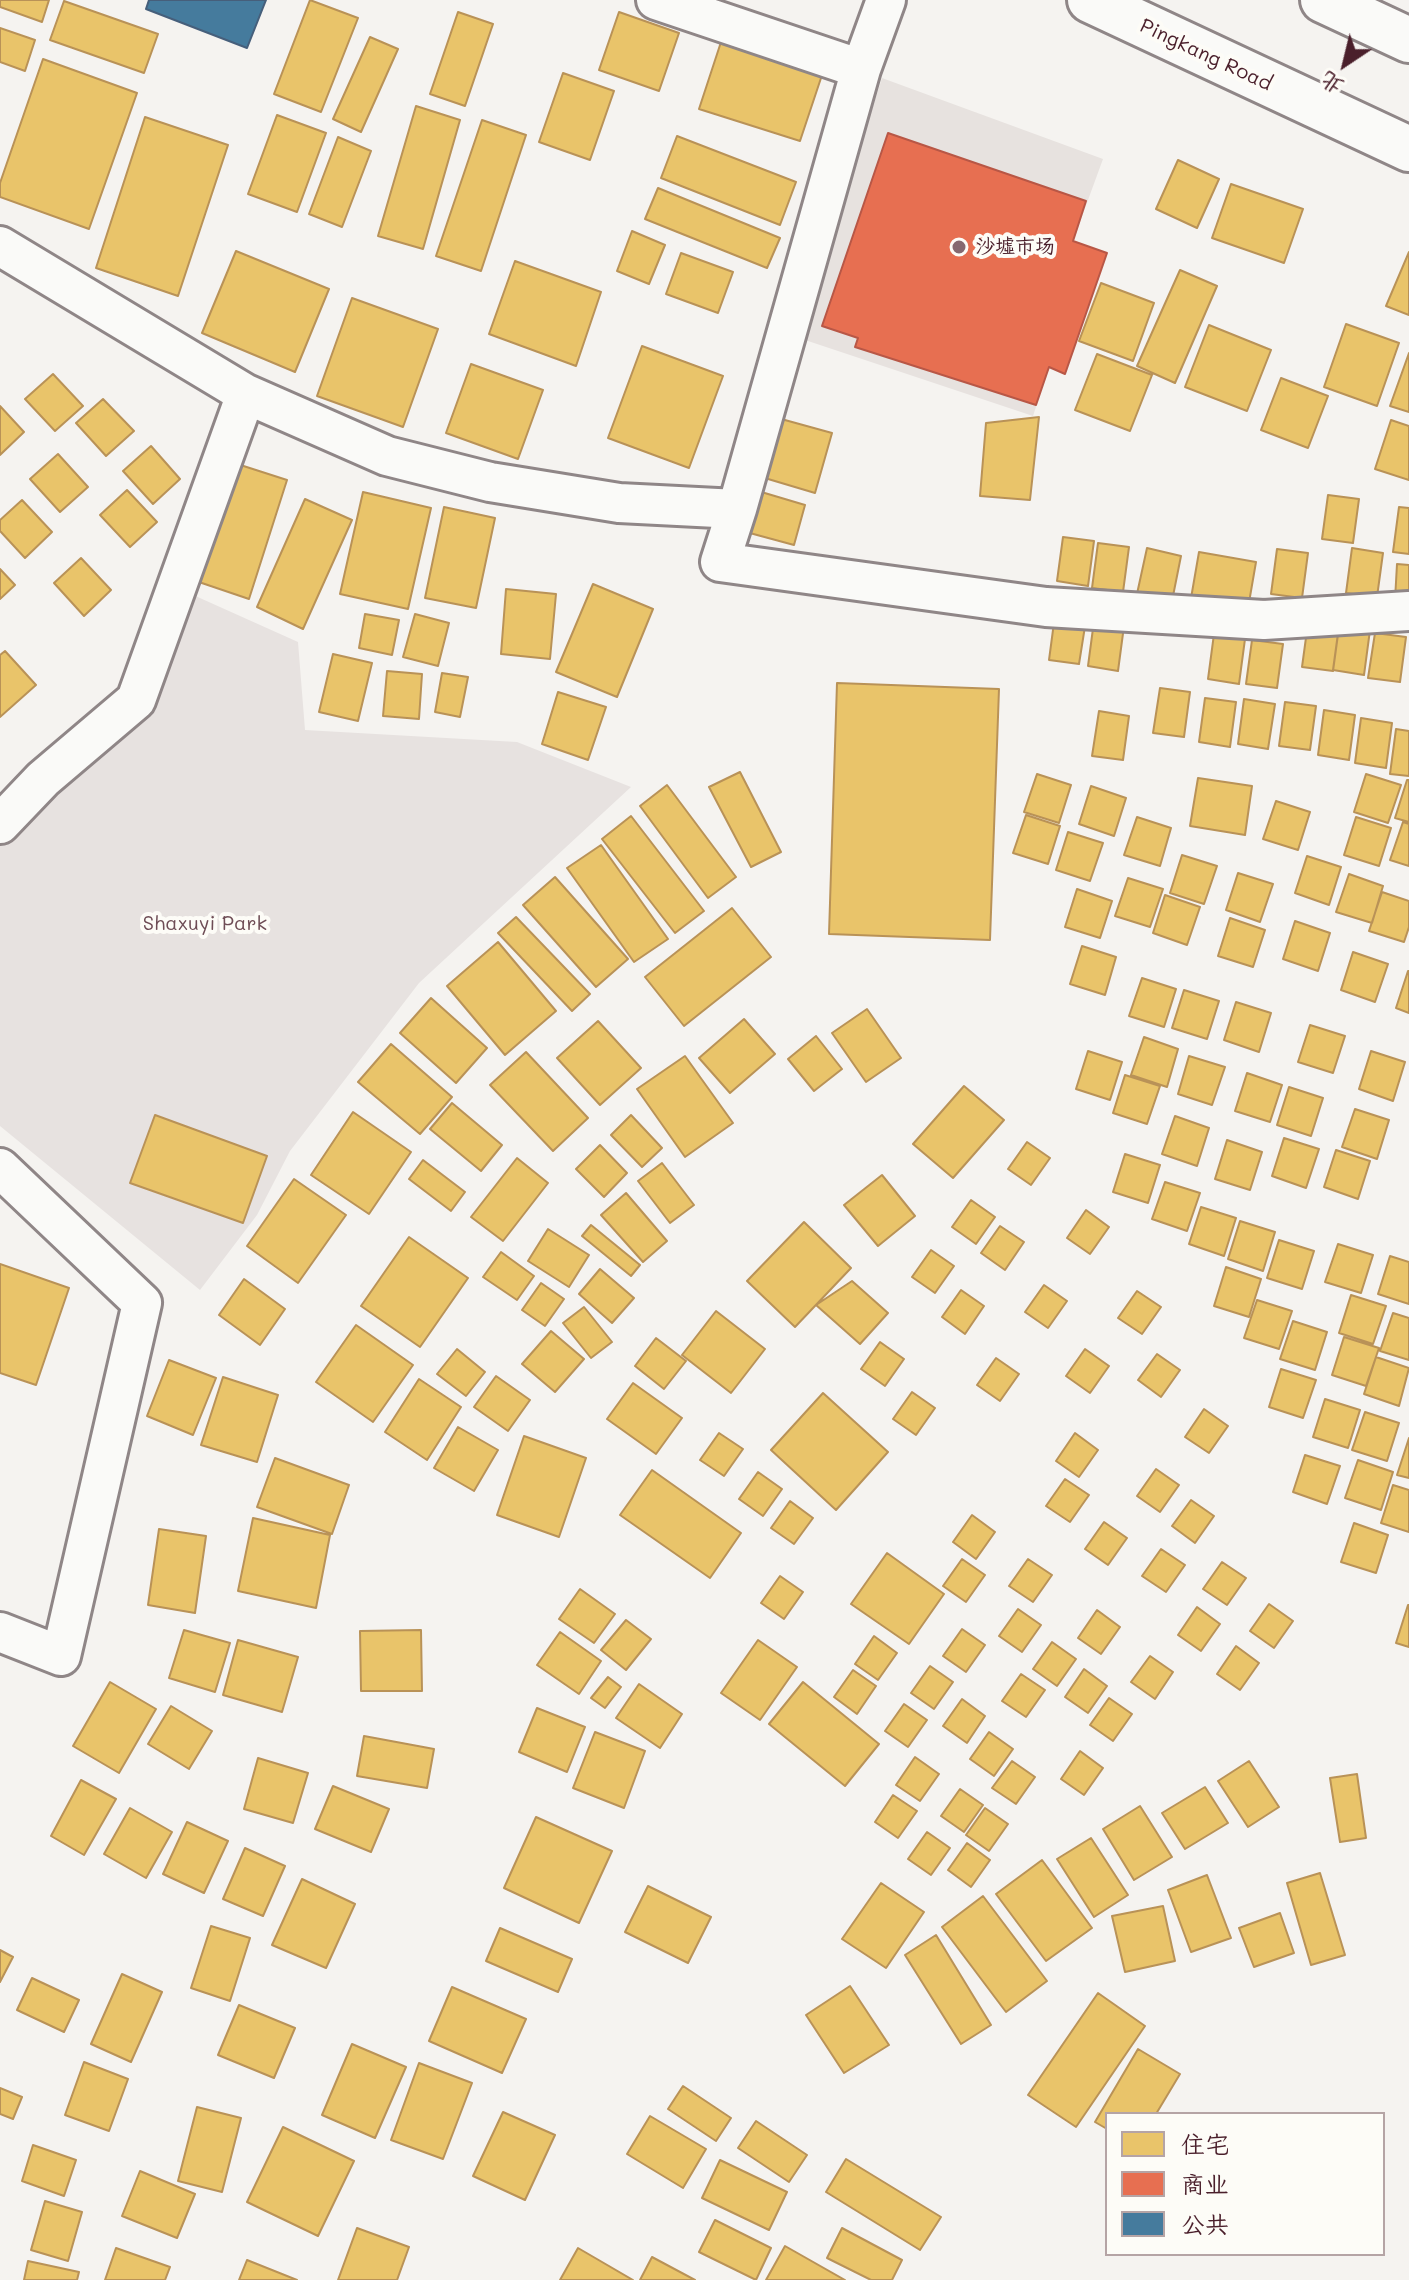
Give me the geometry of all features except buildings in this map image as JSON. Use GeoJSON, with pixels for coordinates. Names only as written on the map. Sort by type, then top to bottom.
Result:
{"type":"FeatureCollection","features":[{"type":"Feature","properties":{"kind":"main road","name":"Pingkang Road"},"geometry":{"type":"LineString","coordinates":[[1090,0],[1409,149]]}},
{"type":"Feature","properties":{"kind":"main road"},"geometry":{"type":"LineString","coordinates":[[1323,0],[1409,40]]}},
{"type":"Feature","properties":{"kind":"street"},"geometry":{"type":"LineString","coordinates":[[656,0],[861,69]]}},
{"type":"Feature","properties":{"kind":"street"},"geometry":{"type":"LineString","coordinates":[[886,0],[861,69],[720,562],[1046,607],[1264,620],[1409,611]]}},
{"type":"Feature","properties":{"kind":"street"},"geometry":{"type":"LineString","coordinates":[[0,246],[246,394],[387,456],[490,482],[619,503],[737,509]]}},
{"type":"Feature","properties":{"kind":"street"},"geometry":{"type":"LineString","coordinates":[[0,824],[43,779],[136,700],[246,394]]}},
{"type":"Feature","properties":{"kind":"street"},"geometry":{"type":"LineString","coordinates":[[0,1168],[142,1303],[61,1656],[0,1632]]}},
{"type":"Feature","properties":{"kind":"shaded area","name":"沙墟市场"},"geometry":{"type":"Polygon","coordinates":[[[882,78],[1103,159],[1073,241],[1107,253],[1065,374],[1049,367],[1033,416],[799,338],[882,78]]]}},
{"type":"Feature","properties":{"kind":"green space","name":"Shaxuyi Park"},"geometry":{"type":"Polygon","coordinates":[[[191,594],[298,642],[305,730],[517,742],[631,787],[419,983],[290,1151],[257,1215],[200,1290],[0,1126],[0,839],[50,786],[191,594]]]}},
{"type":"Feature","properties":{"kind":"place","name":"沙墟市场"},"geometry":{"type":"Point","coordinates":[959,247]}}]}
